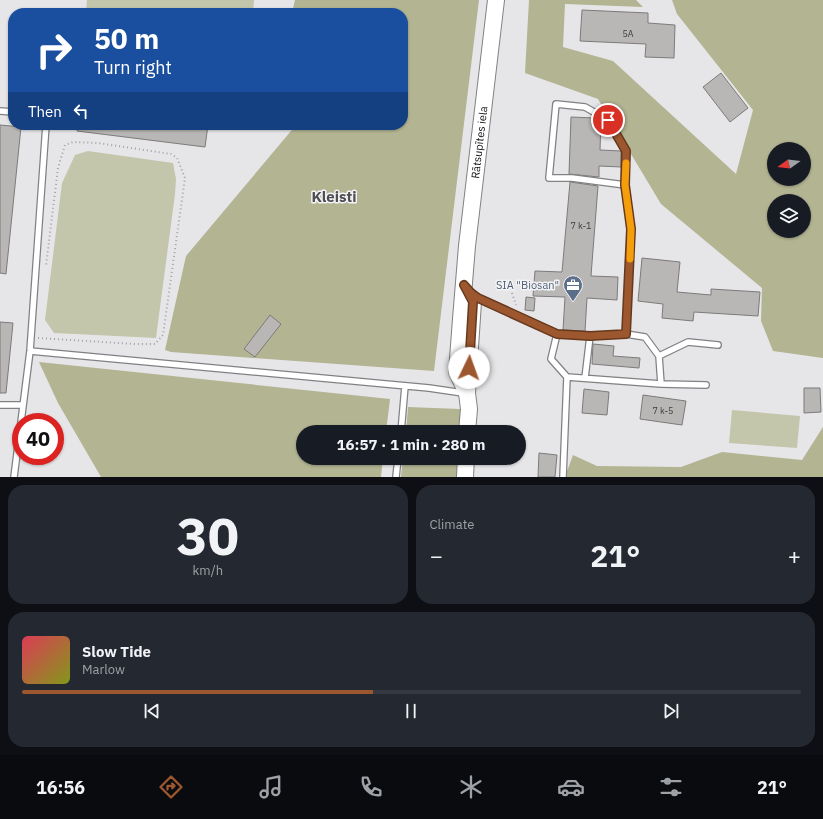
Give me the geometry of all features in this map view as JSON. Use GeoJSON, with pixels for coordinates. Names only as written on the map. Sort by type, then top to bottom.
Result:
{"type":"FeatureCollection","features":[{"type":"Feature","properties":{"kind":"street","name":"Rātsupītes iela"},"geometry":{"type":"LineString","coordinates":[[468,425],[469,409],[467,393],[457,372],[460,319],[467,246],[496,0]]}},
{"type":"Feature","properties":{"kind":"street"},"geometry":{"type":"LineString","coordinates":[[465,477],[466,465]]}},
{"type":"Feature","properties":{"kind":"lane"},"geometry":{"type":"LineString","coordinates":[[625,185],[572,178],[549,178],[556,104],[585,107],[608,120],[626,151],[625,185],[631,229],[626,334]]}},
{"type":"Feature","properties":{"kind":"lane"},"geometry":{"type":"LineString","coordinates":[[14,477],[30,351],[46,130]]}},
{"type":"Feature","properties":{"kind":"lane"},"geometry":{"type":"LineString","coordinates":[[464,285],[478,298],[557,334],[590,336],[626,334],[645,337],[659,356],[662,384]]}},
{"type":"Feature","properties":{"kind":"lane"},"geometry":{"type":"LineString","coordinates":[[557,334],[551,359],[567,377],[563,477]]}},
{"type":"Feature","properties":{"kind":"lane"},"geometry":{"type":"LineString","coordinates":[[586,378],[590,336]]}},
{"type":"Feature","properties":{"kind":"lane"},"geometry":{"type":"LineString","coordinates":[[659,356],[688,342],[718,345]]}},
{"type":"Feature","properties":{"kind":"lane"},"geometry":{"type":"LineString","coordinates":[[30,351],[467,393]]}},
{"type":"Feature","properties":{"kind":"lane"},"geometry":{"type":"LineString","coordinates":[[567,377],[706,386]]}},
{"type":"Feature","properties":{"kind":"lane"},"geometry":{"type":"LineString","coordinates":[[401,425],[405,386]]}},
{"type":"Feature","properties":{"kind":"lane"},"geometry":{"type":"LineString","coordinates":[[0,405],[23,405]]}},
{"type":"Feature","properties":{"kind":"lane"},"geometry":{"type":"LineString","coordinates":[[396,477],[397,465]]}},
{"type":"Feature","properties":{"kind":"path"},"geometry":{"type":"LineString","coordinates":[[31,338],[155,344],[163,335],[185,178],[177,158],[171,154],[98,143],[73,142],[65,146],[58,168],[45,271]]}},
{"type":"Feature","properties":{"kind":"green space"},"geometry":{"type":"Polygon","coordinates":[[[87,0],[254,0],[253,8],[86,8],[87,0]]]}},
{"type":"Feature","properties":{"kind":"green space"},"geometry":{"type":"Polygon","coordinates":[[[295,0],[479,0],[434,371],[171,352],[165,350],[186,256],[292,130],[408,130],[408,8],[293,8],[295,0]]]}},
{"type":"Feature","properties":{"kind":"green space"},"geometry":{"type":"Polygon","coordinates":[[[529,0],[636,0],[643,7],[565,4],[563,47],[613,61],[736,174],[753,110],[677,14],[672,0],[823,0],[823,358],[773,351],[761,321],[762,288],[661,204],[598,99],[525,73],[529,0]]]}},
{"type":"Feature","properties":{"kind":"green space"},"geometry":{"type":"Polygon","coordinates":[[[88,151],[173,163],[176,179],[175,194],[156,338],[54,333],[45,320],[62,183],[75,155],[88,151]]]}},
{"type":"Feature","properties":{"kind":"green space"},"geometry":{"type":"Polygon","coordinates":[[[39,362],[390,399],[387,425],[296,425],[296,465],[382,465],[381,477],[101,477],[58,403],[39,362]]]}},
{"type":"Feature","properties":{"kind":"green space"},"geometry":{"type":"Polygon","coordinates":[[[408,407],[460,409],[463,425],[407,425],[408,407]]]}},
{"type":"Feature","properties":{"kind":"green space"},"geometry":{"type":"Polygon","coordinates":[[[732,410],[800,416],[797,448],[729,443],[732,410]]]}},
{"type":"Feature","properties":{"kind":"green space"},"geometry":{"type":"Polygon","coordinates":[[[823,427],[823,477],[565,477],[573,455],[597,466],[681,467],[722,452],[802,460],[823,427]]]}},
{"type":"Feature","properties":{"kind":"green space"},"geometry":{"type":"Polygon","coordinates":[[[402,465],[469,465],[472,477],[401,477],[402,465]]]}},
{"type":"Feature","properties":{"kind":"building"},"geometry":{"type":"Polygon","coordinates":[[[582,10],[648,13],[648,23],[675,25],[674,58],[645,57],[646,44],[580,41],[582,10]]]}},
{"type":"Feature","properties":{"kind":"building"},"geometry":{"type":"Polygon","coordinates":[[[721,73],[748,108],[730,122],[703,87],[721,73]]]}},
{"type":"Feature","properties":{"kind":"building"},"geometry":{"type":"Polygon","coordinates":[[[571,117],[595,118],[601,121],[600,150],[621,151],[621,167],[599,166],[599,177],[569,174],[571,117]]]}},
{"type":"Feature","properties":{"kind":"building"},"geometry":{"type":"Polygon","coordinates":[[[0,125],[8,126],[8,130],[21,130],[6,274],[0,273],[0,125]]]}},
{"type":"Feature","properties":{"kind":"building"},"geometry":{"type":"Polygon","coordinates":[[[77,130],[207,130],[205,147],[77,130]]]}},
{"type":"Feature","properties":{"kind":"building"},"geometry":{"type":"Polygon","coordinates":[[[570,182],[598,186],[591,276],[618,277],[617,300],[587,298],[585,331],[563,330],[565,297],[533,296],[535,271],[562,272],[570,182]]]}},
{"type":"Feature","properties":{"kind":"building"},"geometry":{"type":"Polygon","coordinates":[[[642,258],[680,262],[677,292],[711,295],[711,289],[760,292],[758,316],[694,312],[693,321],[662,318],[663,304],[638,301],[642,258]]]}},
{"type":"Feature","properties":{"kind":"building"},"geometry":{"type":"Polygon","coordinates":[[[526,297],[535,298],[534,311],[525,310],[526,297]]]}},
{"type":"Feature","properties":{"kind":"building"},"geometry":{"type":"Polygon","coordinates":[[[270,315],[281,324],[255,357],[244,349],[270,315]]]}},
{"type":"Feature","properties":{"kind":"building"},"geometry":{"type":"Polygon","coordinates":[[[0,322],[13,323],[6,393],[0,393],[0,322]]]}},
{"type":"Feature","properties":{"kind":"building"},"geometry":{"type":"Polygon","coordinates":[[[593,344],[614,346],[613,356],[640,358],[639,368],[592,364],[593,344]]]}},
{"type":"Feature","properties":{"kind":"building"},"geometry":{"type":"Polygon","coordinates":[[[804,388],[820,388],[821,412],[804,413],[804,388]]]}},
{"type":"Feature","properties":{"kind":"building"},"geometry":{"type":"Polygon","coordinates":[[[584,389],[609,392],[607,415],[582,413],[584,389]]]}},
{"type":"Feature","properties":{"kind":"building"},"geometry":{"type":"Polygon","coordinates":[[[643,395],[686,401],[682,425],[640,419],[643,395]]]}},
{"type":"Feature","properties":{"kind":"building"},"geometry":{"type":"Polygon","coordinates":[[[539,453],[557,455],[555,477],[538,477],[539,453]]]}},
{"type":"Feature","properties":{"kind":"slow traffic"},"geometry":{"type":"LineString","coordinates":[[626,163],[625,185],[631,229],[630,259]]}},
{"type":"Feature","properties":{"kind":"place","name":"SIA \"Biosan\""},"geometry":{"type":"Point","coordinates":[573,302]}},
{"type":"Feature","properties":{"kind":"district","name":"Kleisti"},"geometry":{"type":"Point","coordinates":[334,196]}},
{"type":"Feature","properties":{"kind":"route"},"geometry":{"type":"LineString","coordinates":[[469,368],[473,302],[464,285],[478,298],[557,334],[590,336],[626,334],[631,229],[625,185],[626,151],[608,120]]}}]}
